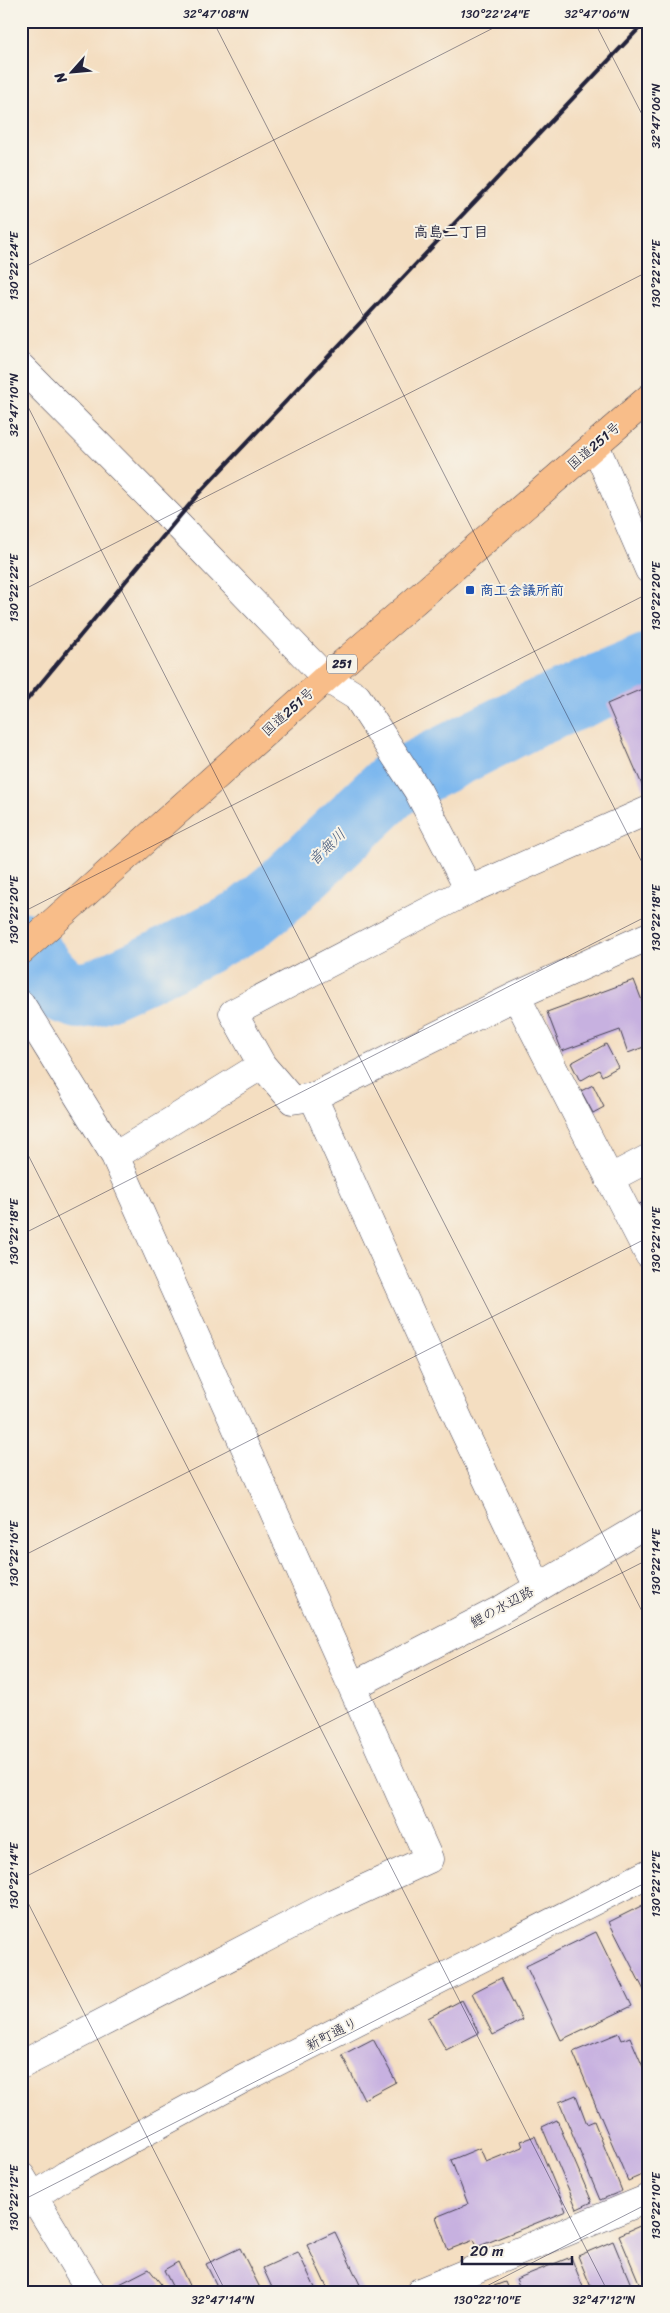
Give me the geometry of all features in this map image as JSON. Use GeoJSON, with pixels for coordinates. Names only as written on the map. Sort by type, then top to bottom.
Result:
{"type":"FeatureCollection","features":[{"type":"Feature","properties":{"kind":"highway","name":"国道251号"},"geometry":{"type":"LineString","coordinates":[[30,943],[326,678],[649,398]]}},
{"type":"Feature","properties":{"kind":"street"},"geometry":{"type":"LineString","coordinates":[[21,367],[326,678],[357,696],[418,791],[469,890]]}},
{"type":"Feature","properties":{"kind":"street"},"geometry":{"type":"LineString","coordinates":[[596,445],[649,570]]}},
{"type":"Feature","properties":{"kind":"street"},"geometry":{"type":"LineString","coordinates":[[649,810],[554,850],[469,890],[233,1013],[262,1065],[292,1100],[313,1098],[516,996],[649,936]]}},
{"type":"Feature","properties":{"kind":"street"},"geometry":{"type":"LineString","coordinates":[[516,996],[649,1255]]}},
{"type":"Feature","properties":{"kind":"street"},"geometry":{"type":"LineString","coordinates":[[21,1004],[115,1156],[429,1859],[331,1904],[21,2065]]}},
{"type":"Feature","properties":{"kind":"street"},"geometry":{"type":"LineString","coordinates":[[115,1156],[262,1065]]}},
{"type":"Feature","properties":{"kind":"street"},"geometry":{"type":"LineString","coordinates":[[313,1098],[463,1429],[538,1587]]}},
{"type":"Feature","properties":{"kind":"street"},"geometry":{"type":"LineString","coordinates":[[609,1179],[649,1158]]}},
{"type":"Feature","properties":{"kind":"street","name":"鯉の水辺路"},"geometry":{"type":"LineString","coordinates":[[353,1686],[502,1609],[649,1522]]}},
{"type":"Feature","properties":{"kind":"street","name":"新町通り"},"geometry":{"type":"LineString","coordinates":[[25,2193],[66,2175],[241,2080],[649,1873]]}},
{"type":"Feature","properties":{"kind":"street"},"geometry":{"type":"LineString","coordinates":[[25,2193],[91,2292]]}},
{"type":"Feature","properties":{"kind":"street"},"geometry":{"type":"LineString","coordinates":[[420,2292],[649,2198]]}},
{"type":"Feature","properties":{"kind":"building"},"geometry":{"type":"Polygon","coordinates":[[[649,686],[649,793],[646,794],[607,704],[649,686]]]}},
{"type":"Feature","properties":{"kind":"building"},"geometry":{"type":"Polygon","coordinates":[[[634,980],[649,1019],[649,1045],[628,1053],[620,1030],[562,1051],[547,1012],[634,980]]]}},
{"type":"Feature","properties":{"kind":"building"},"geometry":{"type":"Polygon","coordinates":[[[606,1044],[618,1067],[602,1076],[599,1070],[580,1081],[571,1063],[606,1044]]]}},
{"type":"Feature","properties":{"kind":"building"},"geometry":{"type":"Polygon","coordinates":[[[593,1085],[604,1107],[593,1113],[581,1091],[593,1085]]]}},
{"type":"Feature","properties":{"kind":"building"},"geometry":{"type":"Polygon","coordinates":[[[649,1199],[649,1229],[636,1206],[649,1199]]]}},
{"type":"Feature","properties":{"kind":"building"},"geometry":{"type":"Polygon","coordinates":[[[649,1902],[649,2000],[609,1922],[649,1902]]]}},
{"type":"Feature","properties":{"kind":"building"},"geometry":{"type":"Polygon","coordinates":[[[596,1932],[632,2006],[561,2040],[526,1966],[596,1932]]]}},
{"type":"Feature","properties":{"kind":"building"},"geometry":{"type":"Polygon","coordinates":[[[501,1978],[522,2020],[493,2035],[472,1993],[501,1978]]]}},
{"type":"Feature","properties":{"kind":"building"},"geometry":{"type":"Polygon","coordinates":[[[462,2000],[479,2033],[446,2050],[428,2018],[462,2000]]]}},
{"type":"Feature","properties":{"kind":"building"},"geometry":{"type":"Polygon","coordinates":[[[619,2033],[622,2040],[630,2037],[643,2067],[649,2065],[649,2172],[628,2181],[573,2052],[619,2033]]]}},
{"type":"Feature","properties":{"kind":"building"},"geometry":{"type":"Polygon","coordinates":[[[373,2039],[396,2082],[364,2099],[342,2055],[373,2039]]]}},
{"type":"Feature","properties":{"kind":"building"},"geometry":{"type":"Polygon","coordinates":[[[576,2095],[587,2124],[594,2121],[622,2191],[600,2200],[559,2102],[576,2095]]]}},
{"type":"Feature","properties":{"kind":"building"},"geometry":{"type":"Polygon","coordinates":[[[557,2120],[592,2202],[577,2209],[542,2127],[557,2120]]]}},
{"type":"Feature","properties":{"kind":"building"},"geometry":{"type":"Polygon","coordinates":[[[535,2136],[566,2211],[477,2247],[474,2240],[448,2250],[436,2217],[468,2204],[451,2160],[480,2148],[486,2162],[523,2147],[521,2141],[535,2136]]]}},
{"type":"Feature","properties":{"kind":"building"},"geometry":{"type":"Polygon","coordinates":[[[649,2222],[649,2292],[643,2292],[619,2235],[649,2222]]]}},
{"type":"Feature","properties":{"kind":"building"},"geometry":{"type":"Polygon","coordinates":[[[335,2232],[362,2289],[356,2292],[329,2292],[307,2245],[335,2232]]]}},
{"type":"Feature","properties":{"kind":"building"},"geometry":{"type":"Polygon","coordinates":[[[613,2241],[634,2292],[593,2292],[578,2256],[613,2241]]]}},
{"type":"Feature","properties":{"kind":"building"},"geometry":{"type":"Polygon","coordinates":[[[240,2248],[262,2292],[220,2292],[206,2264],[240,2248]]]}},
{"type":"Feature","properties":{"kind":"building"},"geometry":{"type":"Polygon","coordinates":[[[298,2252],[317,2292],[274,2292],[263,2268],[298,2252]]]}},
{"type":"Feature","properties":{"kind":"building"},"geometry":{"type":"Polygon","coordinates":[[[571,2257],[585,2292],[522,2292],[516,2279],[571,2257]]]}},
{"type":"Feature","properties":{"kind":"building"},"geometry":{"type":"Polygon","coordinates":[[[178,2262],[192,2292],[175,2292],[164,2270],[178,2262]]]}},
{"type":"Feature","properties":{"kind":"building"},"geometry":{"type":"Polygon","coordinates":[[[149,2269],[161,2284],[152,2292],[112,2292],[110,2289],[149,2269]]]}},
{"type":"Feature","properties":{"kind":"building"},"geometry":{"type":"Polygon","coordinates":[[[505,2282],[509,2292],[478,2292],[505,2282]]]}},
{"type":"Feature","properties":{"kind":"waterway","name":"音無川"},"geometry":{"type":"LineString","coordinates":[[21,944],[61,990],[79,996],[97,992],[174,957],[247,919],[280,892],[393,785],[530,716],[649,666]]}},
{"type":"Feature","properties":{"kind":"railway"},"geometry":{"type":"LineString","coordinates":[[21,707],[200,492],[646,21]]}},
{"type":"Feature","properties":{"kind":"place","name":"商工会議所前"},"geometry":{"type":"Point","coordinates":[470,590]}},
{"type":"Feature","properties":{"kind":"district","name":"高島二丁目"},"geometry":{"type":"Point","coordinates":[451,232]}}]}
